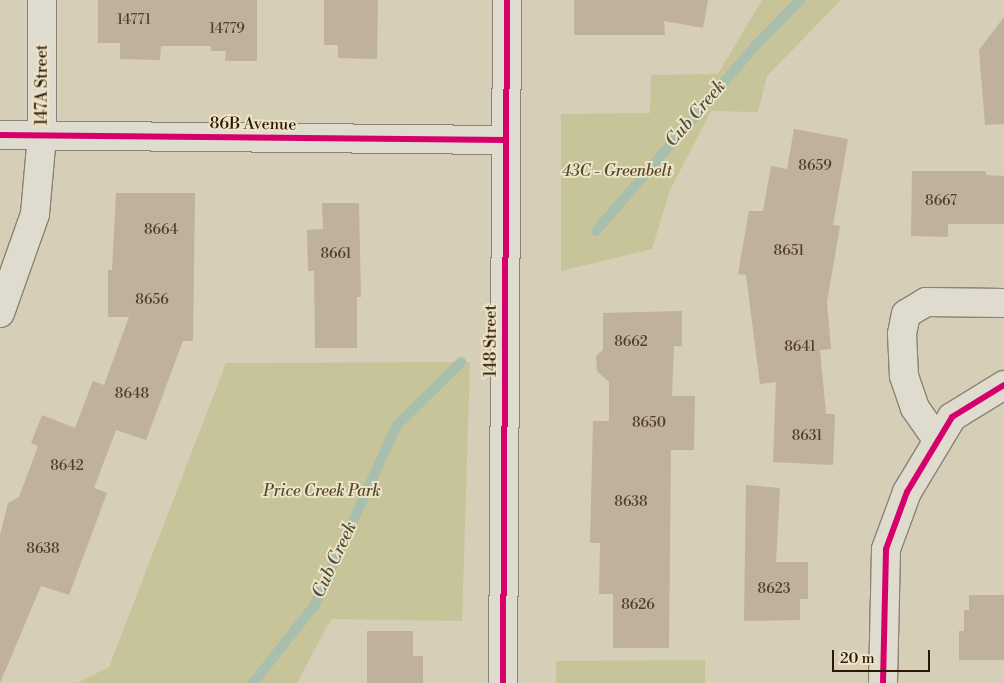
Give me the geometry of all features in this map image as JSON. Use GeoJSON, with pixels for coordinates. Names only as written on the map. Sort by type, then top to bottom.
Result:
{"type":"FeatureCollection","features":[{"type":"Feature","properties":{"kind":"street","name":"147A Street"},"geometry":{"type":"LineString","coordinates":[[0,313],[35,214],[42,135],[42,0]]}},
{"type":"Feature","properties":{"kind":"street","name":"148 Street"},"geometry":{"type":"LineString","coordinates":[[504,683],[507,0]]}},
{"type":"Feature","properties":{"kind":"street","name":"86B Avenue"},"geometry":{"type":"LineString","coordinates":[[0,135],[506,140]]}},
{"type":"Feature","properties":{"kind":"street"},"geometry":{"type":"LineString","coordinates":[[936,438],[915,408],[904,376],[902,334],[906,314],[926,302],[1004,303]]}},
{"type":"Feature","properties":{"kind":"street"},"geometry":{"type":"LineString","coordinates":[[883,683],[886,549],[908,492],[936,438],[952,417],[1004,385]]}},
{"type":"Feature","properties":{"kind":"green space","name":"43C - Greenbelt"},"geometry":{"type":"Polygon","coordinates":[[[762,0],[841,0],[767,76],[758,112],[711,111],[670,190],[652,249],[561,271],[561,114],[650,113],[651,75],[718,74],[762,0]]]}},
{"type":"Feature","properties":{"kind":"green space","name":"Price Creek Park"},"geometry":{"type":"Polygon","coordinates":[[[470,362],[462,621],[331,619],[297,683],[77,683],[109,667],[226,363],[470,362]]]}},
{"type":"Feature","properties":{"kind":"green space"},"geometry":{"type":"Polygon","coordinates":[[[705,660],[705,683],[556,683],[556,661],[705,660]]]}},
{"type":"Feature","properties":{"kind":"building"},"geometry":{"type":"Polygon","coordinates":[[[98,0],[257,0],[257,61],[225,61],[226,51],[211,51],[211,46],[161,46],[160,60],[120,59],[120,43],[98,43],[98,0]]]}},
{"type":"Feature","properties":{"kind":"building"},"geometry":{"type":"Polygon","coordinates":[[[324,0],[378,0],[377,59],[338,58],[338,45],[324,45],[324,0]]]}},
{"type":"Feature","properties":{"kind":"building"},"geometry":{"type":"Polygon","coordinates":[[[574,0],[708,0],[703,28],[664,21],[665,35],[574,35],[574,0]]]}},
{"type":"Feature","properties":{"kind":"building"},"geometry":{"type":"Polygon","coordinates":[[[1004,17],[1004,124],[985,125],[979,50],[1004,17]]]}},
{"type":"Feature","properties":{"kind":"building"},"geometry":{"type":"Polygon","coordinates":[[[794,129],[848,139],[833,225],[840,226],[827,302],[831,349],[820,350],[826,414],[835,414],[833,465],[773,462],[776,382],[760,384],[746,275],[738,274],[749,211],[763,211],[771,166],[787,169],[794,129]]]}},
{"type":"Feature","properties":{"kind":"building"},"geometry":{"type":"Polygon","coordinates":[[[912,171],[986,171],[986,175],[1004,176],[1004,224],[948,224],[948,237],[911,236],[912,171]]]}},
{"type":"Feature","properties":{"kind":"building"},"geometry":{"type":"Polygon","coordinates":[[[116,193],[195,193],[193,341],[183,341],[146,440],[116,430],[94,488],[107,493],[69,595],[41,586],[0,683],[0,535],[8,503],[19,497],[38,446],[31,443],[42,415],[75,428],[93,381],[104,385],[129,317],[108,317],[108,270],[112,270],[116,193]]]}},
{"type":"Feature","properties":{"kind":"building"},"geometry":{"type":"Polygon","coordinates":[[[322,203],[359,203],[361,297],[357,297],[357,348],[315,348],[314,271],[308,271],[307,230],[323,229],[322,203]]]}},
{"type":"Feature","properties":{"kind":"building"},"geometry":{"type":"Polygon","coordinates":[[[682,311],[682,346],[674,346],[672,396],[695,396],[694,450],[671,450],[669,648],[613,648],[613,594],[599,594],[600,543],[590,543],[593,421],[609,421],[609,382],[597,371],[596,356],[603,350],[603,313],[682,311]]]}},
{"type":"Feature","properties":{"kind":"building"},"geometry":{"type":"Polygon","coordinates":[[[746,485],[780,488],[776,562],[808,562],[808,599],[800,599],[800,620],[744,621],[746,485]]]}},
{"type":"Feature","properties":{"kind":"building"},"geometry":{"type":"Polygon","coordinates":[[[969,595],[1004,595],[1004,660],[959,660],[959,631],[964,631],[964,610],[969,610],[969,595]]]}},
{"type":"Feature","properties":{"kind":"building"},"geometry":{"type":"Polygon","coordinates":[[[367,631],[413,631],[413,656],[423,656],[423,683],[367,683],[367,631]]]}},
{"type":"Feature","properties":{"kind":"waterway","name":"Cub Creek"},"geometry":{"type":"LineString","coordinates":[[596,231],[754,47],[800,0]]}},
{"type":"Feature","properties":{"kind":"waterway","name":"Cub Creek"},"geometry":{"type":"LineString","coordinates":[[253,683],[314,606],[397,425],[461,362]]}},
{"type":"Feature","properties":{"kind":"cycle path"},"geometry":{"type":"LineString","coordinates":[[503,683],[507,0]]}},
{"type":"Feature","properties":{"kind":"cycle path"},"geometry":{"type":"LineString","coordinates":[[0,135],[506,140]]}},
{"type":"Feature","properties":{"kind":"cycle path"},"geometry":{"type":"LineString","coordinates":[[883,683],[886,549],[907,492],[952,417],[1004,385]]}}]}
